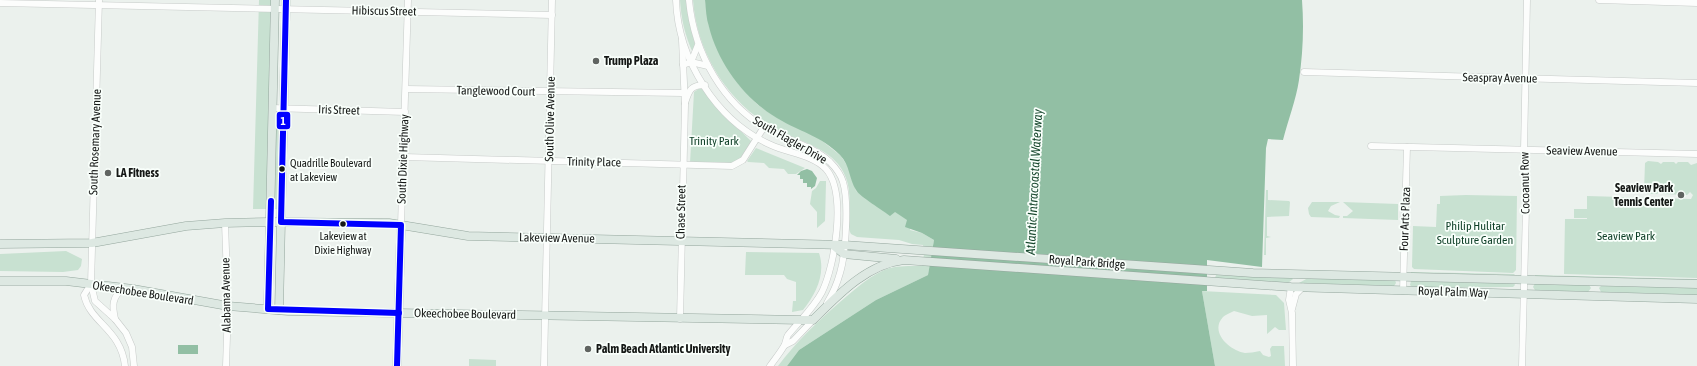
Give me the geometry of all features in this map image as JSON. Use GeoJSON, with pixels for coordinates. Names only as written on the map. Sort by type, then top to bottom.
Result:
{"type":"FeatureCollection","features":[{"type":"Feature","properties":{"kind":"main road"},"geometry":{"type":"LineString","coordinates":[[268,309],[275,0]]}},
{"type":"Feature","properties":{"kind":"main road"},"geometry":{"type":"LineString","coordinates":[[279,310],[286,0]]}},
{"type":"Feature","properties":{"kind":"main road"},"geometry":{"type":"LineString","coordinates":[[0,244],[92,243],[186,226],[224,223],[281,222]]}},
{"type":"Feature","properties":{"kind":"main road","name":"Lakeview Avenue"},"geometry":{"type":"LineString","coordinates":[[281,222],[401,224],[468,236],[681,240],[834,246],[844,245],[917,250]]}},
{"type":"Feature","properties":{"kind":"main road","name":"South Dixie Highway"},"geometry":{"type":"LineString","coordinates":[[397,366],[401,224]]}},
{"type":"Feature","properties":{"kind":"main road"},"geometry":{"type":"LineString","coordinates":[[834,246],[844,254],[904,260]]}},
{"type":"Feature","properties":{"kind":"main road","name":"Royal Park Bridge"},"geometry":{"type":"LineString","coordinates":[[917,250],[1210,270]]}},
{"type":"Feature","properties":{"kind":"main road"},"geometry":{"type":"LineString","coordinates":[[825,308],[868,272],[885,264],[904,260]]}},
{"type":"Feature","properties":{"kind":"main road","name":"Royal Park Bridge"},"geometry":{"type":"LineString","coordinates":[[904,260],[1210,282]]}},
{"type":"Feature","properties":{"kind":"main road","name":"Royal Palm Way"},"geometry":{"type":"LineString","coordinates":[[1210,270],[1697,284]]}},
{"type":"Feature","properties":{"kind":"main road"},"geometry":{"type":"LineString","coordinates":[[1291,287],[1308,274]]}},
{"type":"Feature","properties":{"kind":"main road","name":"Okeechobee Boulevard"},"geometry":{"type":"LineString","coordinates":[[0,281],[50,281],[90,284],[123,288],[228,306],[279,310],[680,319],[813,320]]}},
{"type":"Feature","properties":{"kind":"main road"},"geometry":{"type":"LineString","coordinates":[[1595,281],[1595,296]]}},
{"type":"Feature","properties":{"kind":"main road","name":"Royal Palm Way"},"geometry":{"type":"LineString","coordinates":[[1210,282],[1291,287],[1403,291],[1697,299]]}},
{"type":"Feature","properties":{"kind":"main road","name":"South Flagler Drive"},"geometry":{"type":"LineString","coordinates":[[813,320],[825,308]]}},
{"type":"Feature","properties":{"kind":"street","name":"South Dixie Highway"},"geometry":{"type":"LineString","coordinates":[[401,224],[408,0]]}},
{"type":"Feature","properties":{"kind":"street","name":"South Olive Avenue"},"geometry":{"type":"LineString","coordinates":[[546,316],[552,0]]}},
{"type":"Feature","properties":{"kind":"street","name":"South Flagler Drive"},"geometry":{"type":"LineString","coordinates":[[676,0],[682,38],[691,62],[704,85],[729,117],[757,138],[820,163],[830,174],[837,193],[836,233],[830,271],[812,308],[787,336],[785,345],[770,366]]}},
{"type":"Feature","properties":{"kind":"street","name":"South Flagler Drive"},"geometry":{"type":"LineString","coordinates":[[689,0],[692,22],[708,66],[731,100],[743,113],[764,127],[819,154],[830,162],[838,172],[845,190],[844,254],[836,286],[825,308]]}},
{"type":"Feature","properties":{"kind":"street","name":"Cocoanut Row"},"geometry":{"type":"LineString","coordinates":[[1522,366],[1526,200],[1524,150],[1528,0]]}},
{"type":"Feature","properties":{"kind":"street"},"geometry":{"type":"LineString","coordinates":[[1599,0],[1697,3]]}},
{"type":"Feature","properties":{"kind":"street","name":"Hibiscus Street"},"geometry":{"type":"LineString","coordinates":[[0,3],[99,3],[275,9],[552,15]]}},
{"type":"Feature","properties":{"kind":"street","name":"South Rosemary Avenue"},"geometry":{"type":"LineString","coordinates":[[90,284],[99,3]]}},
{"type":"Feature","properties":{"kind":"street","name":"Chase Street"},"geometry":{"type":"LineString","coordinates":[[680,319],[684,105],[682,38]]}},
{"type":"Feature","properties":{"kind":"street"},"geometry":{"type":"LineString","coordinates":[[691,62],[697,51],[699,43]]}},
{"type":"Feature","properties":{"kind":"street"},"geometry":{"type":"LineString","coordinates":[[683,65],[691,62],[708,66]]}},
{"type":"Feature","properties":{"kind":"street","name":"Seaspray Avenue"},"geometry":{"type":"LineString","coordinates":[[1304,72],[1697,83]]}},
{"type":"Feature","properties":{"kind":"street","name":"Chase Street"},"geometry":{"type":"LineString","coordinates":[[684,105],[690,89],[696,85],[704,85]]}},
{"type":"Feature","properties":{"kind":"street","name":"Tanglewood Court"},"geometry":{"type":"LineString","coordinates":[[406,89],[683,93]]}},
{"type":"Feature","properties":{"kind":"street","name":"Iris Street"},"geometry":{"type":"LineString","coordinates":[[272,108],[405,112]]}},
{"type":"Feature","properties":{"kind":"street","name":"Trinity Place"},"geometry":{"type":"LineString","coordinates":[[404,157],[736,166],[743,160],[764,127]]}},
{"type":"Feature","properties":{"kind":"street","name":"Seaview Avenue"},"geometry":{"type":"LineString","coordinates":[[1371,146],[1697,154]]}},
{"type":"Feature","properties":{"kind":"street","name":"Four Arts Plaza"},"geometry":{"type":"LineString","coordinates":[[1403,291],[1407,147]]}},
{"type":"Feature","properties":{"kind":"street","name":"Alabama Avenue"},"geometry":{"type":"LineString","coordinates":[[224,223],[228,306],[226,366]]}},
{"type":"Feature","properties":{"kind":"street"},"geometry":{"type":"LineString","coordinates":[[90,284],[95,301],[115,319],[126,333],[134,366]]}},
{"type":"Feature","properties":{"kind":"street"},"geometry":{"type":"LineString","coordinates":[[90,284],[84,295],[86,303],[116,338],[123,352],[125,366]]}},
{"type":"Feature","properties":{"kind":"street"},"geometry":{"type":"LineString","coordinates":[[1291,287],[1289,300],[1292,309]]}},
{"type":"Feature","properties":{"kind":"street"},"geometry":{"type":"LineString","coordinates":[[1293,366],[1292,309],[1296,294],[1303,287]]}},
{"type":"Feature","properties":{"kind":"street"},"geometry":{"type":"LineString","coordinates":[[115,319],[112,306],[113,299],[123,288]]}},
{"type":"Feature","properties":{"kind":"street"},"geometry":{"type":"LineString","coordinates":[[544,366],[546,316]]}},
{"type":"Feature","properties":{"kind":"street","name":"South Flagler Drive"},"geometry":{"type":"LineString","coordinates":[[785,345],[794,340],[813,320]]}},
{"type":"Feature","properties":{"kind":"green space"},"geometry":{"type":"Polygon","coordinates":[[[259,0],[273,0],[270,118],[278,127],[277,209],[253,209],[259,0]]]}},
{"type":"Feature","properties":{"kind":"green space"},"geometry":{"type":"Polygon","coordinates":[[[680,0],[686,0],[688,16],[695,44],[693,53],[684,27],[680,0]]]}},
{"type":"Feature","properties":{"kind":"green space"},"geometry":{"type":"Polygon","coordinates":[[[693,0],[705,0],[709,27],[739,85],[758,105],[782,121],[816,136],[841,156],[851,172],[856,191],[890,215],[898,207],[913,219],[910,230],[922,233],[934,240],[928,275],[876,300],[799,350],[787,366],[778,366],[799,340],[855,289],[876,274],[887,269],[902,266],[922,266],[924,254],[923,245],[912,244],[899,240],[857,237],[851,234],[849,230],[849,189],[845,176],[838,164],[819,149],[762,121],[732,94],[719,77],[701,40],[693,0]]]}},
{"type":"Feature","properties":{"kind":"green space","name":"Trinity Park"},"geometry":{"type":"Polygon","coordinates":[[[700,88],[716,107],[752,142],[741,158],[731,164],[690,163],[694,92],[700,88]]]}},
{"type":"Feature","properties":{"kind":"green space"},"geometry":{"type":"Polygon","coordinates":[[[756,148],[805,168],[796,174],[788,174],[784,169],[769,168],[764,163],[748,162],[747,161],[756,148]]]}},
{"type":"Feature","properties":{"kind":"green space","name":"Seaview Park"},"geometry":{"type":"Polygon","coordinates":[[[1648,161],[1658,162],[1661,164],[1663,162],[1674,162],[1676,164],[1678,162],[1688,162],[1691,165],[1697,163],[1697,278],[1564,274],[1565,219],[1587,218],[1574,218],[1574,209],[1587,209],[1587,196],[1691,199],[1693,195],[1690,192],[1687,195],[1663,194],[1660,191],[1657,194],[1647,194],[1644,191],[1645,163],[1648,161]]]}},
{"type":"Feature","properties":{"kind":"green space"},"geometry":{"type":"Polygon","coordinates":[[[820,181],[826,181],[825,221],[817,228],[817,212],[810,204],[812,191],[816,188],[820,181]]]}},
{"type":"Feature","properties":{"kind":"green space"},"geometry":{"type":"Polygon","coordinates":[[[1266,190],[1268,190],[1268,200],[1290,202],[1289,216],[1267,217],[1267,236],[1271,237],[1266,238],[1266,255],[1264,255],[1266,190]]]}},
{"type":"Feature","properties":{"kind":"green space","name":"Philip Hulitar Sculpture Garden"},"geometry":{"type":"Polygon","coordinates":[[[1440,196],[1517,196],[1516,270],[1513,273],[1414,269],[1412,267],[1413,226],[1436,227],[1437,204],[1440,204],[1440,196]]]}},
{"type":"Feature","properties":{"kind":"green space"},"geometry":{"type":"Polygon","coordinates":[[[1312,202],[1340,202],[1331,206],[1328,211],[1340,216],[1339,218],[1311,217],[1308,208],[1312,202]]]}},
{"type":"Feature","properties":{"kind":"green space"},"geometry":{"type":"Polygon","coordinates":[[[1343,202],[1398,204],[1398,220],[1343,218],[1343,216],[1347,216],[1353,211],[1343,202]]]}},
{"type":"Feature","properties":{"kind":"green space"},"geometry":{"type":"Polygon","coordinates":[[[66,251],[82,259],[81,266],[78,270],[63,272],[0,271],[0,254],[66,251]]]}},
{"type":"Feature","properties":{"kind":"green space"},"geometry":{"type":"Polygon","coordinates":[[[746,252],[819,253],[821,261],[820,276],[816,290],[803,310],[792,312],[793,301],[796,301],[796,282],[787,279],[784,275],[745,275],[746,252]]]}},
{"type":"Feature","properties":{"kind":"green space"},"geometry":{"type":"Polygon","coordinates":[[[1411,273],[1514,274],[1515,275],[1411,273]]]}},
{"type":"Feature","properties":{"kind":"green space"},"geometry":{"type":"Polygon","coordinates":[[[1216,275],[1293,279],[1288,283],[1215,278],[1216,275]]]}},
{"type":"Feature","properties":{"kind":"green space"},"geometry":{"type":"Polygon","coordinates":[[[1535,276],[1697,279],[1697,281],[1535,276]]]}},
{"type":"Feature","properties":{"kind":"green space"},"geometry":{"type":"Polygon","coordinates":[[[1308,278],[1395,280],[1396,283],[1394,286],[1299,283],[1308,278]]]}},
{"type":"Feature","properties":{"kind":"green space"},"geometry":{"type":"Polygon","coordinates":[[[1411,281],[1514,283],[1515,285],[1513,287],[1412,287],[1410,285],[1411,281]]]}},
{"type":"Feature","properties":{"kind":"green space"},"geometry":{"type":"Polygon","coordinates":[[[1535,283],[1589,285],[1591,288],[1588,292],[1535,290],[1533,287],[1535,283]]]}},
{"type":"Feature","properties":{"kind":"green space"},"geometry":{"type":"Polygon","coordinates":[[[1601,286],[1697,287],[1697,295],[1601,292],[1599,288],[1601,286]]]}},
{"type":"Feature","properties":{"kind":"green space"},"geometry":{"type":"Polygon","coordinates":[[[1202,291],[1276,295],[1284,303],[1286,330],[1279,330],[1275,327],[1267,334],[1267,315],[1252,316],[1234,311],[1223,317],[1219,323],[1218,329],[1223,340],[1228,345],[1233,349],[1245,353],[1260,351],[1263,355],[1269,357],[1271,356],[1270,349],[1272,346],[1284,346],[1285,366],[1215,366],[1202,291]]]}},
{"type":"Feature","properties":{"kind":"green space"},"geometry":{"type":"Polygon","coordinates":[[[469,359],[496,360],[496,366],[469,366],[469,359]]]}},
{"type":"Feature","properties":{"kind":"water","name":"Atlantic Intracoastal Waterway"},"geometry":{"type":"Polygon","coordinates":[[[705,0],[1302,0],[1302,50],[1296,95],[1283,140],[1268,139],[1266,148],[1262,267],[1207,260],[1207,291],[1202,291],[1215,366],[787,366],[799,350],[876,300],[928,275],[934,240],[922,233],[905,227],[907,220],[895,212],[890,216],[858,193],[846,163],[840,155],[826,143],[769,113],[746,93],[727,69],[720,55],[708,24],[705,0]]]}},
{"type":"Feature","properties":{"kind":"water"},"geometry":{"type":"Polygon","coordinates":[[[807,169],[812,171],[817,178],[815,186],[811,189],[811,187],[807,187],[807,183],[803,183],[803,179],[800,179],[800,175],[797,175],[801,171],[807,169]]]}},
{"type":"Feature","properties":{"kind":"water"},"geometry":{"type":"Polygon","coordinates":[[[178,345],[198,345],[198,354],[178,354],[178,345]]]}},
{"type":"Feature","properties":{"kind":"transit line","name":"1"},"geometry":{"type":"LineString","coordinates":[[286,0],[281,222],[401,225],[397,366]]}},
{"type":"Feature","properties":{"kind":"transit line","name":"1"},"geometry":{"type":"LineString","coordinates":[[271,201],[268,309],[399,313]]}},
{"type":"Feature","properties":{"kind":"place","name":"Trump Plaza"},"geometry":{"type":"Point","coordinates":[596,61]}},
{"type":"Feature","properties":{"kind":"place","name":"Quadrille Boulevard at Lakeview"},"geometry":{"type":"Point","coordinates":[282,169]}},
{"type":"Feature","properties":{"kind":"place","name":"LA Fitness"},"geometry":{"type":"Point","coordinates":[108,173]}},
{"type":"Feature","properties":{"kind":"place","name":"Seaview Park Tennis Center"},"geometry":{"type":"Point","coordinates":[1681,195]}},
{"type":"Feature","properties":{"kind":"place","name":"Lakeview at Dixie Highway"},"geometry":{"type":"Point","coordinates":[343,224]}},
{"type":"Feature","properties":{"kind":"place","name":"Palm Beach Atlantic University"},"geometry":{"type":"Point","coordinates":[588,349]}}]}
